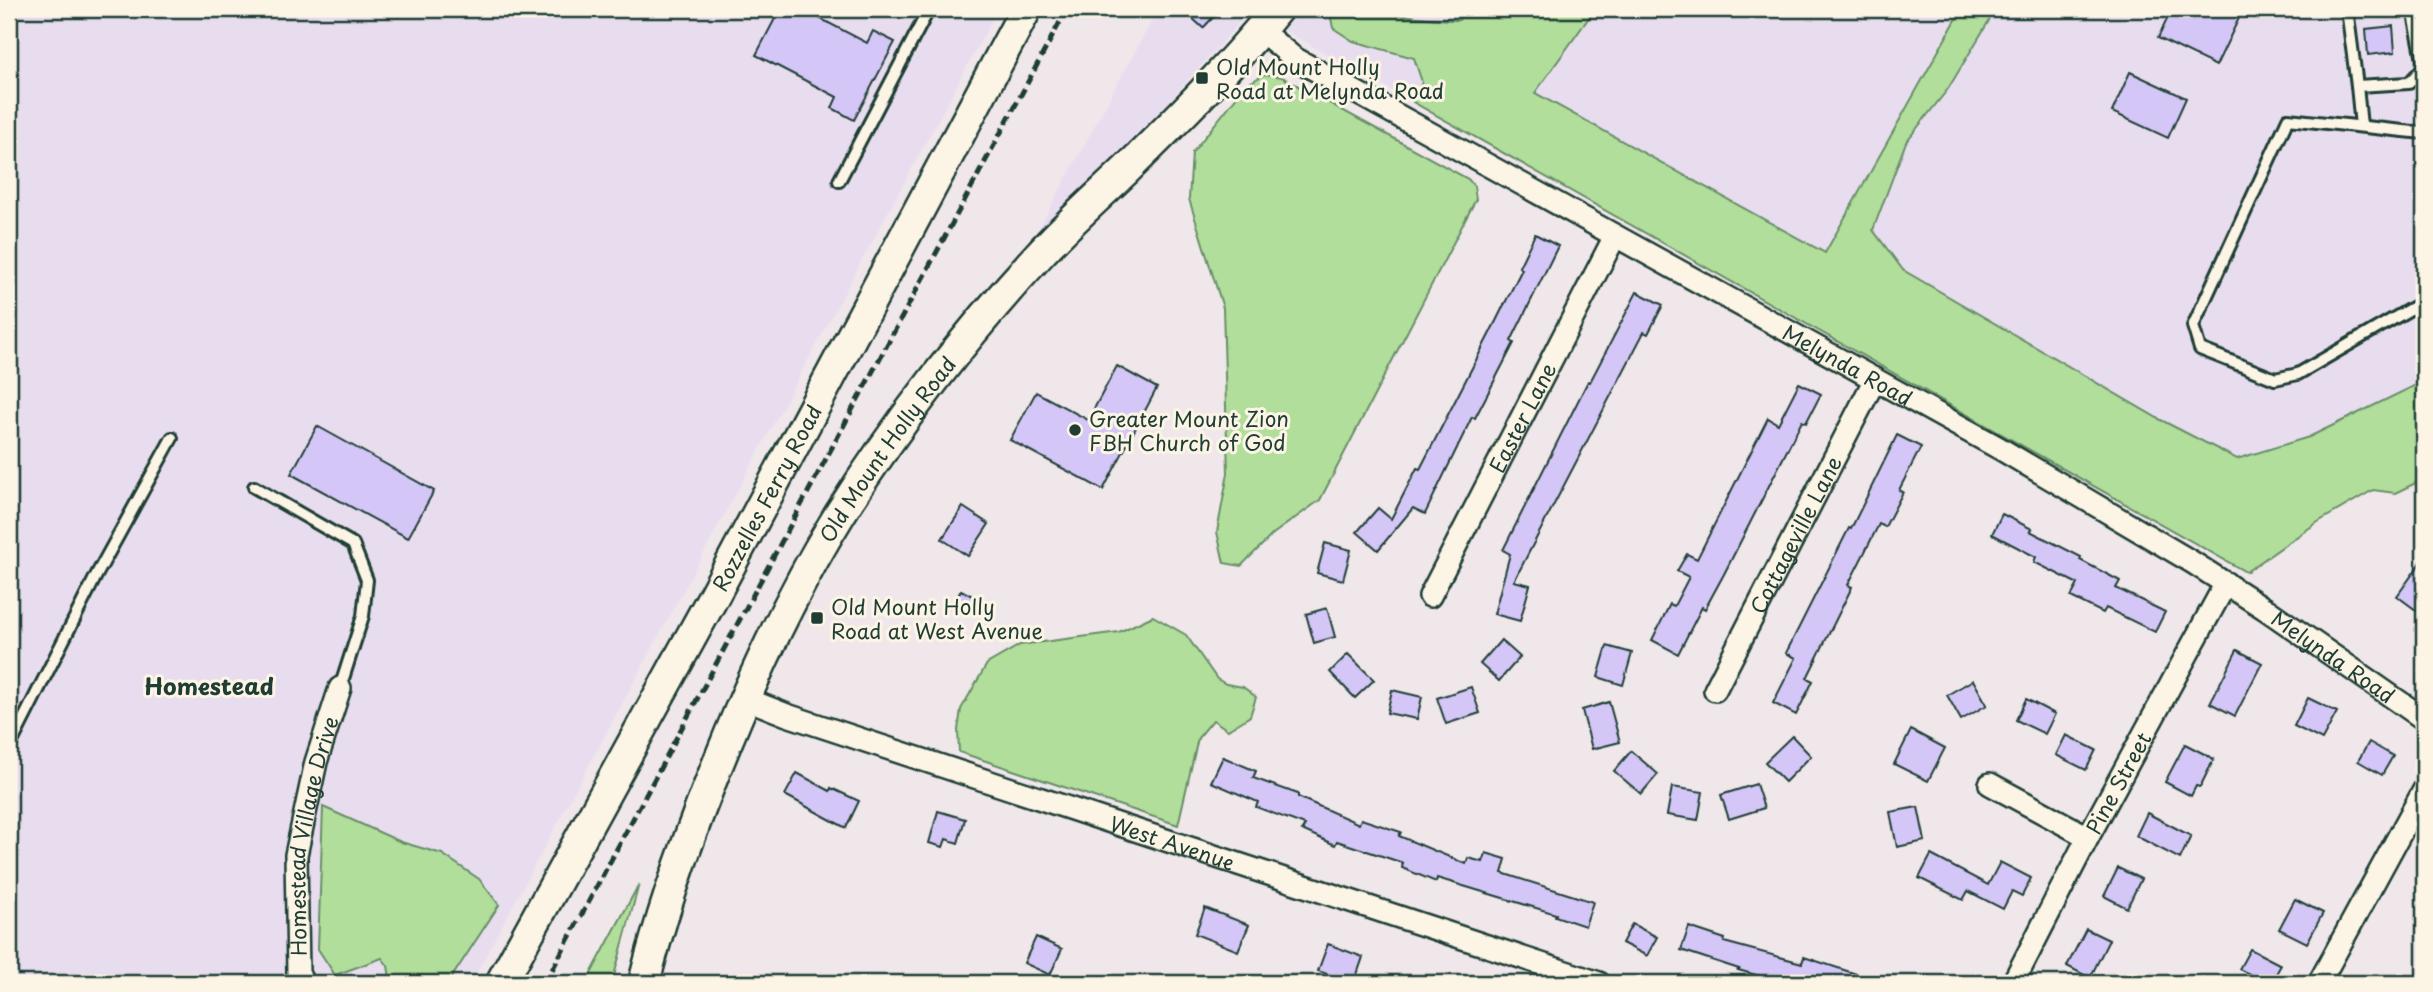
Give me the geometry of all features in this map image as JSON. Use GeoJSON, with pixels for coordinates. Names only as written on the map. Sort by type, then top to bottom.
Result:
{"type":"FeatureCollection","features":[{"type":"Feature","properties":{"kind":"street","name":"Rozzelles Ferry Road"},"geometry":{"type":"LineString","coordinates":[[500,983],[712,599],[1026,9]]}},
{"type":"Feature","properties":{"kind":"street","name":"Melynda Road"},"geometry":{"type":"LineString","coordinates":[[1268,19],[1294,58],[1999,448],[2226,583],[2424,719]]}},
{"type":"Feature","properties":{"kind":"street","name":"Old Mount Holly Road"},"geometry":{"type":"LineString","coordinates":[[644,983],[677,873],[744,698],[809,568],[839,516],[943,370],[1000,299],[1040,254],[1163,133],[1268,19]]}},
{"type":"Feature","properties":{"kind":"street","name":"Easter Lane"},"geometry":{"type":"LineString","coordinates":[[1430,596],[1615,236]]}},
{"type":"Feature","properties":{"kind":"street","name":"Cottageville Lane"},"geometry":{"type":"LineString","coordinates":[[1716,690],[1875,379]]}},
{"type":"Feature","properties":{"kind":"street","name":"Pine Street"},"geometry":{"type":"LineString","coordinates":[[2014,983],[2088,837],[2226,583]]}},
{"type":"Feature","properties":{"kind":"street","name":"Homestead Village Drive"},"geometry":{"type":"LineString","coordinates":[[303,983],[298,973],[296,855],[316,762],[340,688]]}},
{"type":"Feature","properties":{"kind":"street","name":"West Avenue"},"geometry":{"type":"LineString","coordinates":[[744,698],[787,715],[1599,983]]}},
{"type":"Feature","properties":{"kind":"street"},"geometry":{"type":"LineString","coordinates":[[1990,784],[2088,837]]}},
{"type":"Feature","properties":{"kind":"street"},"geometry":{"type":"LineString","coordinates":[[2319,983],[2424,790]]}},
{"type":"Feature","properties":{"kind":"lane"},"geometry":{"type":"LineString","coordinates":[[839,181],[929,9]]}},
{"type":"Feature","properties":{"kind":"lane"},"geometry":{"type":"LineString","coordinates":[[2347,9],[2361,126]]}},
{"type":"Feature","properties":{"kind":"lane"},"geometry":{"type":"LineString","coordinates":[[2357,86],[2409,83],[2424,65],[2413,9]]}},
{"type":"Feature","properties":{"kind":"lane"},"geometry":{"type":"LineString","coordinates":[[2424,133],[2288,119],[2193,326],[2200,349],[2274,379],[2298,374],[2424,301]]}},
{"type":"Feature","properties":{"kind":"lane"},"geometry":{"type":"LineString","coordinates":[[9,748],[97,574],[172,438]]}},
{"type":"Feature","properties":{"kind":"lane"},"geometry":{"type":"LineString","coordinates":[[254,487],[354,544],[367,580],[363,616],[340,688]]}},
{"type":"Feature","properties":{"kind":"shaded area"},"geometry":{"type":"Polygon","coordinates":[[[9,9],[998,9],[471,983],[9,983],[9,9]]]}},
{"type":"Feature","properties":{"kind":"shaded area"},"geometry":{"type":"Polygon","coordinates":[[[1158,9],[1252,9],[1156,116],[1032,241],[1158,9]]]}},
{"type":"Feature","properties":{"kind":"shaded area"},"geometry":{"type":"Polygon","coordinates":[[[1296,9],[2424,9],[2424,431],[2236,565],[1280,28],[1296,9]]]}},
{"type":"Feature","properties":{"kind":"green space"},"geometry":{"type":"Polygon","coordinates":[[[1337,9],[1459,20],[1463,9],[1595,9],[1535,93],[1825,253],[1962,9],[1996,9],[1948,89],[1906,142],[1873,230],[1903,270],[2159,419],[2237,459],[2309,437],[2424,381],[2424,479],[2395,493],[2373,490],[2318,522],[2246,572],[1413,102],[1422,82],[1414,58],[1353,41],[1333,28],[1330,13],[1337,9]]]}},
{"type":"Feature","properties":{"kind":"green space"},"geometry":{"type":"Polygon","coordinates":[[[1265,74],[1282,77],[1468,179],[1474,186],[1476,199],[1320,500],[1273,534],[1241,566],[1224,563],[1217,532],[1228,473],[1223,308],[1189,199],[1192,153],[1246,85],[1265,74]]]}},
{"type":"Feature","properties":{"kind":"green space"},"geometry":{"type":"Polygon","coordinates":[[[1153,616],[1186,635],[1217,679],[1226,684],[1243,687],[1256,697],[1250,716],[1228,730],[1213,720],[1198,738],[1178,825],[959,752],[961,709],[987,664],[1020,645],[1119,632],[1153,616]]]}},
{"type":"Feature","properties":{"kind":"green space"},"geometry":{"type":"Polygon","coordinates":[[[323,807],[401,842],[442,854],[479,879],[499,905],[448,983],[391,983],[388,966],[382,958],[335,975],[318,949],[323,807]]]}},
{"type":"Feature","properties":{"kind":"green space"},"geometry":{"type":"Polygon","coordinates":[[[639,884],[612,983],[586,983],[639,884]]]}},
{"type":"Feature","properties":{"kind":"building"},"geometry":{"type":"Polygon","coordinates":[[[780,9],[802,9],[867,43],[873,31],[895,42],[854,120],[832,108],[837,97],[756,55],[780,9]]]}},
{"type":"Feature","properties":{"kind":"building"},"geometry":{"type":"Polygon","coordinates":[[[1197,9],[1221,9],[1203,28],[1190,16],[1197,9]]]}},
{"type":"Feature","properties":{"kind":"building"},"geometry":{"type":"Polygon","coordinates":[[[2172,9],[2219,9],[2239,18],[2216,66],[2158,38],[2172,9]]]}},
{"type":"Feature","properties":{"kind":"building"},"geometry":{"type":"Polygon","coordinates":[[[2393,26],[2395,52],[2368,55],[2366,29],[2393,26]]]}},
{"type":"Feature","properties":{"kind":"building"},"geometry":{"type":"Polygon","coordinates":[[[2130,72],[2186,98],[2168,138],[2112,112],[2130,72]]]}},
{"type":"Feature","properties":{"kind":"building"},"geometry":{"type":"Polygon","coordinates":[[[1535,234],[1558,246],[1511,341],[1514,343],[1475,418],[1472,417],[1425,514],[1413,508],[1378,550],[1357,532],[1378,508],[1391,519],[1417,468],[1420,469],[1491,331],[1522,269],[1519,267],[1535,234]]]}},
{"type":"Feature","properties":{"kind":"building"},"geometry":{"type":"Polygon","coordinates":[[[1637,292],[1663,305],[1648,334],[1644,332],[1514,581],[1530,585],[1520,621],[1494,614],[1510,554],[1503,550],[1588,381],[1590,382],[1637,292]]]}},
{"type":"Feature","properties":{"kind":"building","name":"Greater Mount Zion FBH Church of God"},"geometry":{"type":"Polygon","coordinates":[[[1117,366],[1157,388],[1103,490],[1010,440],[1036,392],[1088,420],[1117,366]]]}},
{"type":"Feature","properties":{"kind":"building"},"geometry":{"type":"Polygon","coordinates":[[[1799,383],[1821,394],[1806,423],[1802,421],[1724,574],[1705,609],[1702,607],[1678,654],[1652,640],[1670,604],[1674,606],[1689,577],[1677,571],[1687,554],[1697,559],[1768,418],[1778,424],[1799,383]]]}},
{"type":"Feature","properties":{"kind":"building"},"geometry":{"type":"Polygon","coordinates":[[[317,426],[434,491],[408,538],[291,474],[317,426]]]}},
{"type":"Feature","properties":{"kind":"building"},"geometry":{"type":"Polygon","coordinates":[[[1897,435],[1921,447],[1899,490],[1903,492],[1885,527],[1879,524],[1848,585],[1852,587],[1807,678],[1813,681],[1796,715],[1773,703],[1796,658],[1786,653],[1897,435]]]}},
{"type":"Feature","properties":{"kind":"building"},"geometry":{"type":"Polygon","coordinates":[[[963,507],[989,524],[968,556],[942,539],[963,507]]]}},
{"type":"Feature","properties":{"kind":"building"},"geometry":{"type":"Polygon","coordinates":[[[2002,514],[2120,581],[2116,588],[2165,612],[2155,632],[2106,608],[2103,613],[2071,597],[2078,584],[2034,562],[2036,557],[1992,534],[2002,514]]]}},
{"type":"Feature","properties":{"kind":"building"},"geometry":{"type":"Polygon","coordinates":[[[1325,543],[1351,550],[1343,580],[1317,573],[1325,543]]]}},
{"type":"Feature","properties":{"kind":"building"},"geometry":{"type":"Polygon","coordinates":[[[2424,558],[2424,616],[2397,596],[2424,558]]]}},
{"type":"Feature","properties":{"kind":"building"},"geometry":{"type":"Polygon","coordinates":[[[961,590],[976,598],[969,611],[954,603],[961,590]]]}},
{"type":"Feature","properties":{"kind":"building"},"geometry":{"type":"Polygon","coordinates":[[[1327,608],[1335,637],[1314,643],[1306,614],[1327,608]]]}},
{"type":"Feature","properties":{"kind":"building"},"geometry":{"type":"Polygon","coordinates":[[[1501,640],[1520,657],[1499,681],[1480,664],[1501,640]]]}},
{"type":"Feature","properties":{"kind":"building"},"geometry":{"type":"Polygon","coordinates":[[[1607,646],[1632,653],[1623,685],[1598,677],[1607,646]]]}},
{"type":"Feature","properties":{"kind":"building"},"geometry":{"type":"Polygon","coordinates":[[[2237,650],[2262,663],[2235,716],[2210,703],[2237,650]]]}},
{"type":"Feature","properties":{"kind":"building"},"geometry":{"type":"Polygon","coordinates":[[[1348,654],[1374,680],[1355,698],[1330,672],[1348,654]]]}},
{"type":"Feature","properties":{"kind":"building"},"geometry":{"type":"Polygon","coordinates":[[[1973,680],[1987,705],[1961,720],[1947,695],[1973,680]]]}},
{"type":"Feature","properties":{"kind":"building"},"geometry":{"type":"Polygon","coordinates":[[[1471,687],[1480,713],[1446,724],[1437,698],[1471,687]]]}},
{"type":"Feature","properties":{"kind":"building"},"geometry":{"type":"Polygon","coordinates":[[[1392,690],[1422,697],[1417,719],[1387,713],[1392,690]]]}},
{"type":"Feature","properties":{"kind":"building"},"geometry":{"type":"Polygon","coordinates":[[[2308,698],[2337,712],[2322,740],[2294,726],[2308,698]]]}},
{"type":"Feature","properties":{"kind":"building"},"geometry":{"type":"Polygon","coordinates":[[[2026,699],[2055,714],[2045,734],[2016,720],[2026,699]]]}},
{"type":"Feature","properties":{"kind":"building"},"geometry":{"type":"Polygon","coordinates":[[[1609,702],[1620,742],[1592,749],[1582,710],[1609,702]]]}},
{"type":"Feature","properties":{"kind":"building"},"geometry":{"type":"Polygon","coordinates":[[[1911,730],[1945,748],[1928,781],[1894,764],[1911,730]]]}},
{"type":"Feature","properties":{"kind":"building"},"geometry":{"type":"Polygon","coordinates":[[[2066,735],[2096,750],[2086,770],[2056,755],[2066,735]]]}},
{"type":"Feature","properties":{"kind":"building"},"geometry":{"type":"Polygon","coordinates":[[[1792,736],[1811,756],[1785,782],[1765,762],[1792,736]]]}},
{"type":"Feature","properties":{"kind":"building"},"geometry":{"type":"Polygon","coordinates":[[[2369,742],[2393,756],[2382,775],[2358,761],[2369,742]]]}},
{"type":"Feature","properties":{"kind":"building"},"geometry":{"type":"Polygon","coordinates":[[[2185,744],[2214,759],[2200,787],[2196,786],[2191,796],[2165,782],[2185,744]]]}},
{"type":"Feature","properties":{"kind":"building"},"geometry":{"type":"Polygon","coordinates":[[[1631,751],[1658,774],[1641,794],[1614,771],[1631,751]]]}},
{"type":"Feature","properties":{"kind":"building"},"geometry":{"type":"Polygon","coordinates":[[[1223,757],[1256,771],[1253,778],[1298,794],[1298,797],[1359,824],[1361,819],[1401,832],[1399,836],[1466,864],[1468,858],[1483,862],[1486,853],[1506,859],[1502,873],[1593,902],[1585,926],[1555,916],[1556,914],[1437,878],[1436,882],[1402,868],[1403,863],[1337,841],[1335,845],[1302,830],[1305,825],[1256,807],[1258,802],[1211,782],[1223,757]]]}},
{"type":"Feature","properties":{"kind":"building"},"geometry":{"type":"Polygon","coordinates":[[[797,773],[830,791],[831,788],[859,801],[846,828],[785,795],[797,773]]]}},
{"type":"Feature","properties":{"kind":"building"},"geometry":{"type":"Polygon","coordinates":[[[1756,784],[1764,808],[1729,819],[1721,795],[1756,784]]]}},
{"type":"Feature","properties":{"kind":"building"},"geometry":{"type":"Polygon","coordinates":[[[1672,787],[1703,792],[1698,820],[1667,815],[1672,787]]]}},
{"type":"Feature","properties":{"kind":"building"},"geometry":{"type":"Polygon","coordinates":[[[1918,807],[1925,841],[1897,847],[1890,812],[1918,807]]]}},
{"type":"Feature","properties":{"kind":"building"},"geometry":{"type":"Polygon","coordinates":[[[938,811],[965,819],[958,843],[946,839],[943,847],[929,843],[938,811]]]}},
{"type":"Feature","properties":{"kind":"building"},"geometry":{"type":"Polygon","coordinates":[[[2147,813],[2191,836],[2180,859],[2136,836],[2147,813]]]}},
{"type":"Feature","properties":{"kind":"building"},"geometry":{"type":"Polygon","coordinates":[[[1931,855],[1988,885],[2000,862],[2031,878],[2022,896],[2012,891],[2003,909],[1968,891],[1963,900],[1919,878],[1931,855]]]}},
{"type":"Feature","properties":{"kind":"building"},"geometry":{"type":"Polygon","coordinates":[[[2118,868],[2141,879],[2127,908],[2104,896],[2118,868]]]}},
{"type":"Feature","properties":{"kind":"building"},"geometry":{"type":"Polygon","coordinates":[[[2295,899],[2323,913],[2307,943],[2279,929],[2295,899]]]}},
{"type":"Feature","properties":{"kind":"building"},"geometry":{"type":"Polygon","coordinates":[[[1205,908],[1249,925],[1238,951],[1195,934],[1205,908]]]}},
{"type":"Feature","properties":{"kind":"building"},"geometry":{"type":"Polygon","coordinates":[[[1632,924],[1657,937],[1647,956],[1622,943],[1632,924]]]}},
{"type":"Feature","properties":{"kind":"building"},"geometry":{"type":"Polygon","coordinates":[[[1689,927],[1725,939],[1724,942],[1802,963],[1804,957],[1875,980],[1875,983],[1797,983],[1772,975],[1771,979],[1738,970],[1681,950],[1689,927]]]}},
{"type":"Feature","properties":{"kind":"building"},"geometry":{"type":"Polygon","coordinates":[[[2086,929],[2109,940],[2090,978],[2067,966],[2086,929]]]}},
{"type":"Feature","properties":{"kind":"building"},"geometry":{"type":"Polygon","coordinates":[[[1036,937],[1062,949],[1050,975],[1024,963],[1036,937]]]}},
{"type":"Feature","properties":{"kind":"building"},"geometry":{"type":"Polygon","coordinates":[[[1328,944],[1363,957],[1354,983],[1318,971],[1328,944]]]}},
{"type":"Feature","properties":{"kind":"building"},"geometry":{"type":"Polygon","coordinates":[[[2250,949],[2281,965],[2271,983],[2239,969],[2250,949]]]}},
{"type":"Feature","properties":{"kind":"railway"},"geometry":{"type":"LineString","coordinates":[[545,983],[1067,9]]}},
{"type":"Feature","properties":{"kind":"place","name":"Old Mount Holly Road at Melynda Road"},"geometry":{"type":"Point","coordinates":[1202,78]}},
{"type":"Feature","properties":{"kind":"place","name":"Greater Mount Zion FBH Church of God"},"geometry":{"type":"Point","coordinates":[1075,430]}},
{"type":"Feature","properties":{"kind":"place","name":"Old Mount Holly Road at West Avenue"},"geometry":{"type":"Point","coordinates":[817,618]}},
{"type":"Feature","properties":{"kind":"district","name":"Homestead"},"geometry":{"type":"Point","coordinates":[209,685]}}]}
